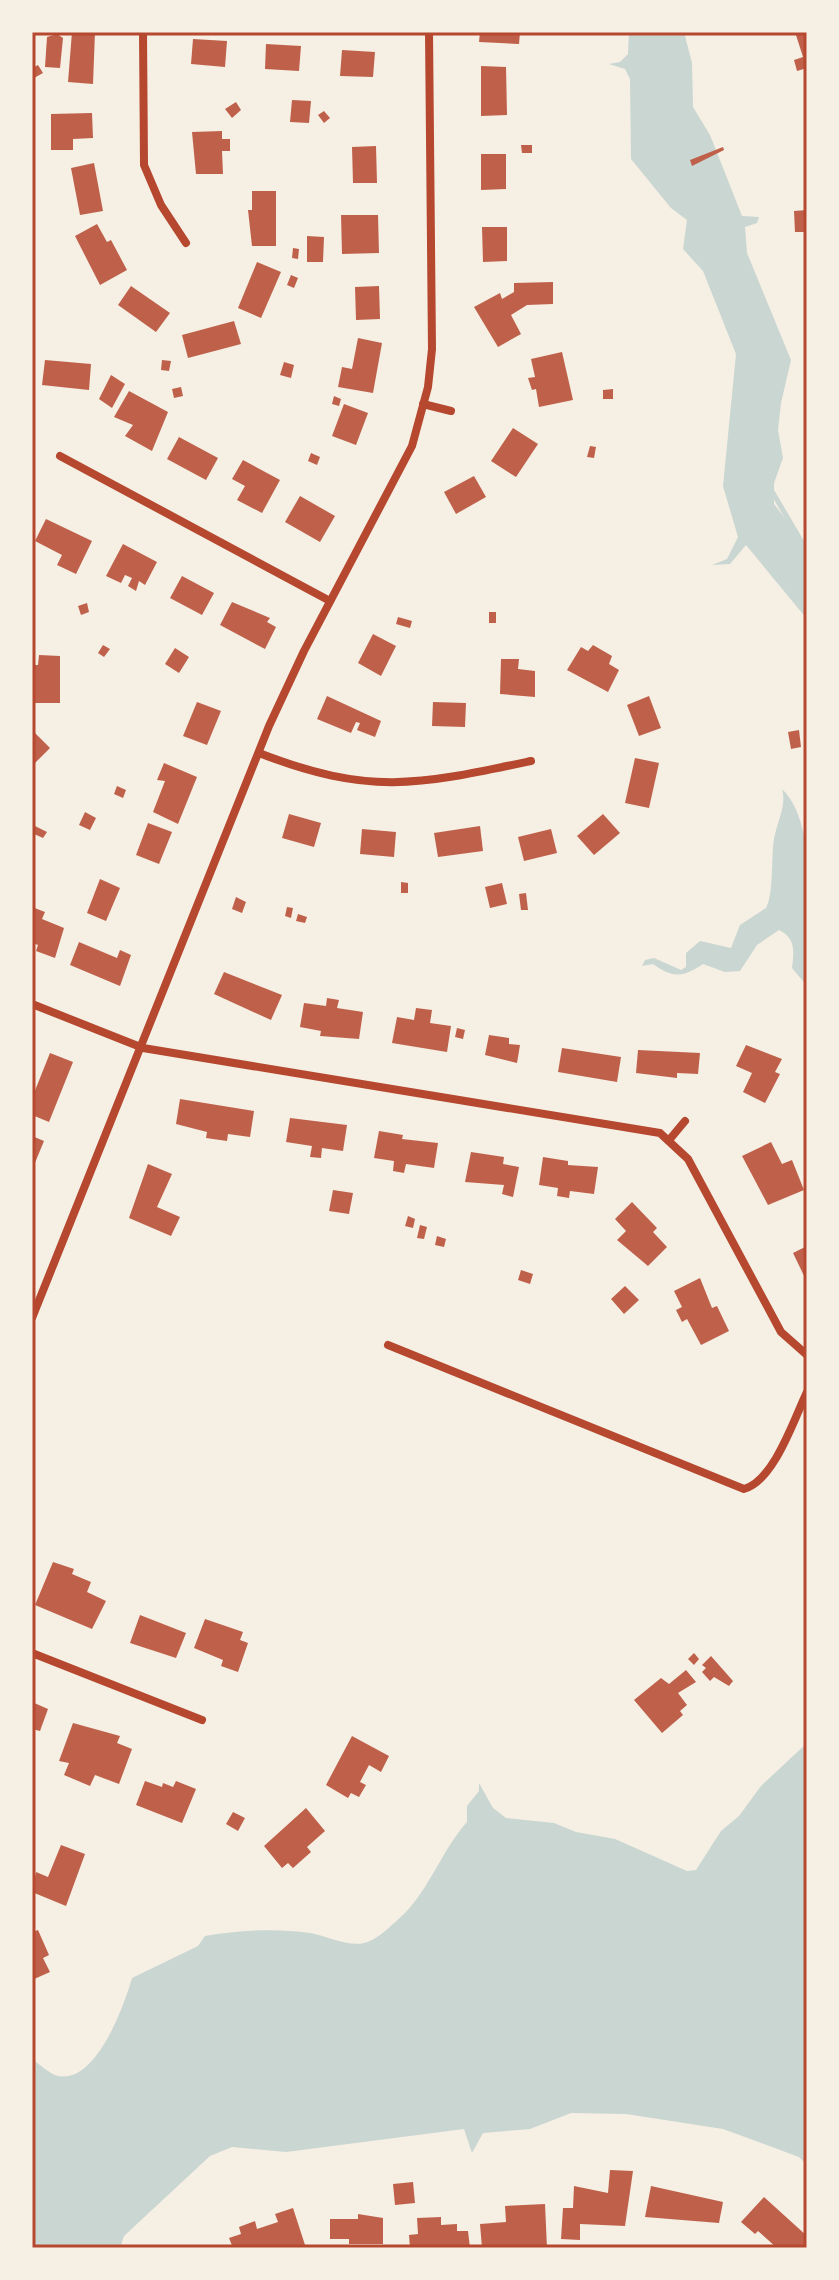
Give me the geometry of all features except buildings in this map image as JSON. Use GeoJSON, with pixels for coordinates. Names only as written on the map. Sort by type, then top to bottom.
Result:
{"type":"FeatureCollection","features":[{"type":"Feature","properties":{"kind":"street"},"geometry":{"type":"LineString","coordinates":[[143,32],[144,165],[161,205],[186,243]]}},
{"type":"Feature","properties":{"kind":"street"},"geometry":{"type":"LineString","coordinates":[[32,1318],[259,753],[330,601],[412,446],[432,349],[429,32]]}},
{"type":"Feature","properties":{"kind":"street"},"geometry":{"type":"LineString","coordinates":[[423,404],[451,411]]}},
{"type":"Feature","properties":{"kind":"street"},"geometry":{"type":"LineString","coordinates":[[60,456],[330,601]]}},
{"type":"Feature","properties":{"kind":"street"},"geometry":{"type":"LineString","coordinates":[[259,753],[301,769],[374,783],[433,782],[531,761]]}},
{"type":"Feature","properties":{"kind":"street"},"geometry":{"type":"LineString","coordinates":[[32,1004],[143,1048],[640,1128],[670,1139],[688,1159],[781,1332],[807,1355]]}},
{"type":"Feature","properties":{"kind":"street"},"geometry":{"type":"LineString","coordinates":[[670,1139],[685,1121]]}},
{"type":"Feature","properties":{"kind":"street"},"geometry":{"type":"LineString","coordinates":[[388,1345],[744,1489],[756,1486],[769,1470],[807,1392]]}},
{"type":"Feature","properties":{"kind":"street"},"geometry":{"type":"LineString","coordinates":[[32,1653],[202,1720]]}},
{"type":"Feature","properties":{"kind":"shaded area"},"geometry":{"type":"Polygon","coordinates":[[[629,32],[684,32],[692,63],[693,107],[710,135],[742,216],[759,217],[757,223],[745,227],[747,253],[791,360],[781,403],[778,430],[783,458],[774,483],[774,504],[807,547],[807,619],[746,545],[730,564],[712,565],[727,559],[738,537],[723,486],[736,354],[703,271],[683,249],[687,220],[671,208],[631,159],[630,79],[625,69],[609,64],[620,62],[628,54],[629,32]]]}},
{"type":"Feature","properties":{"kind":"shaded area"},"geometry":{"type":"Polygon","coordinates":[[[782,789],[794,806],[807,854],[807,986],[792,968],[791,941],[779,930],[757,945],[740,971],[725,972],[703,964],[690,972],[673,974],[653,964],[642,966],[645,960],[654,958],[681,970],[686,967],[686,953],[700,941],[731,948],[740,925],[766,908],[782,789]]]}},
{"type":"Feature","properties":{"kind":"shaded area"},"geometry":{"type":"Polygon","coordinates":[[[807,1743],[807,2165],[799,2157],[723,2129],[626,2114],[571,2113],[530,2129],[483,2133],[472,2153],[464,2129],[286,2152],[232,2147],[210,2156],[124,2236],[120,2248],[32,2248],[32,2059],[58,2076],[72,2075],[84,2068],[106,2040],[132,1978],[198,1946],[205,1936],[271,1930],[310,1933],[351,1944],[375,1938],[404,1914],[421,1893],[467,1822],[467,1806],[479,1791],[479,1783],[493,1808],[506,1818],[554,1823],[576,1832],[615,1839],[687,1871],[696,1870],[721,1831],[739,1816],[761,1786],[807,1743]]]}},
{"type":"Feature","properties":{"kind":"waterway"},"geometry":{"type":"LineString","coordinates":[[770,488],[807,551]]}}]}
